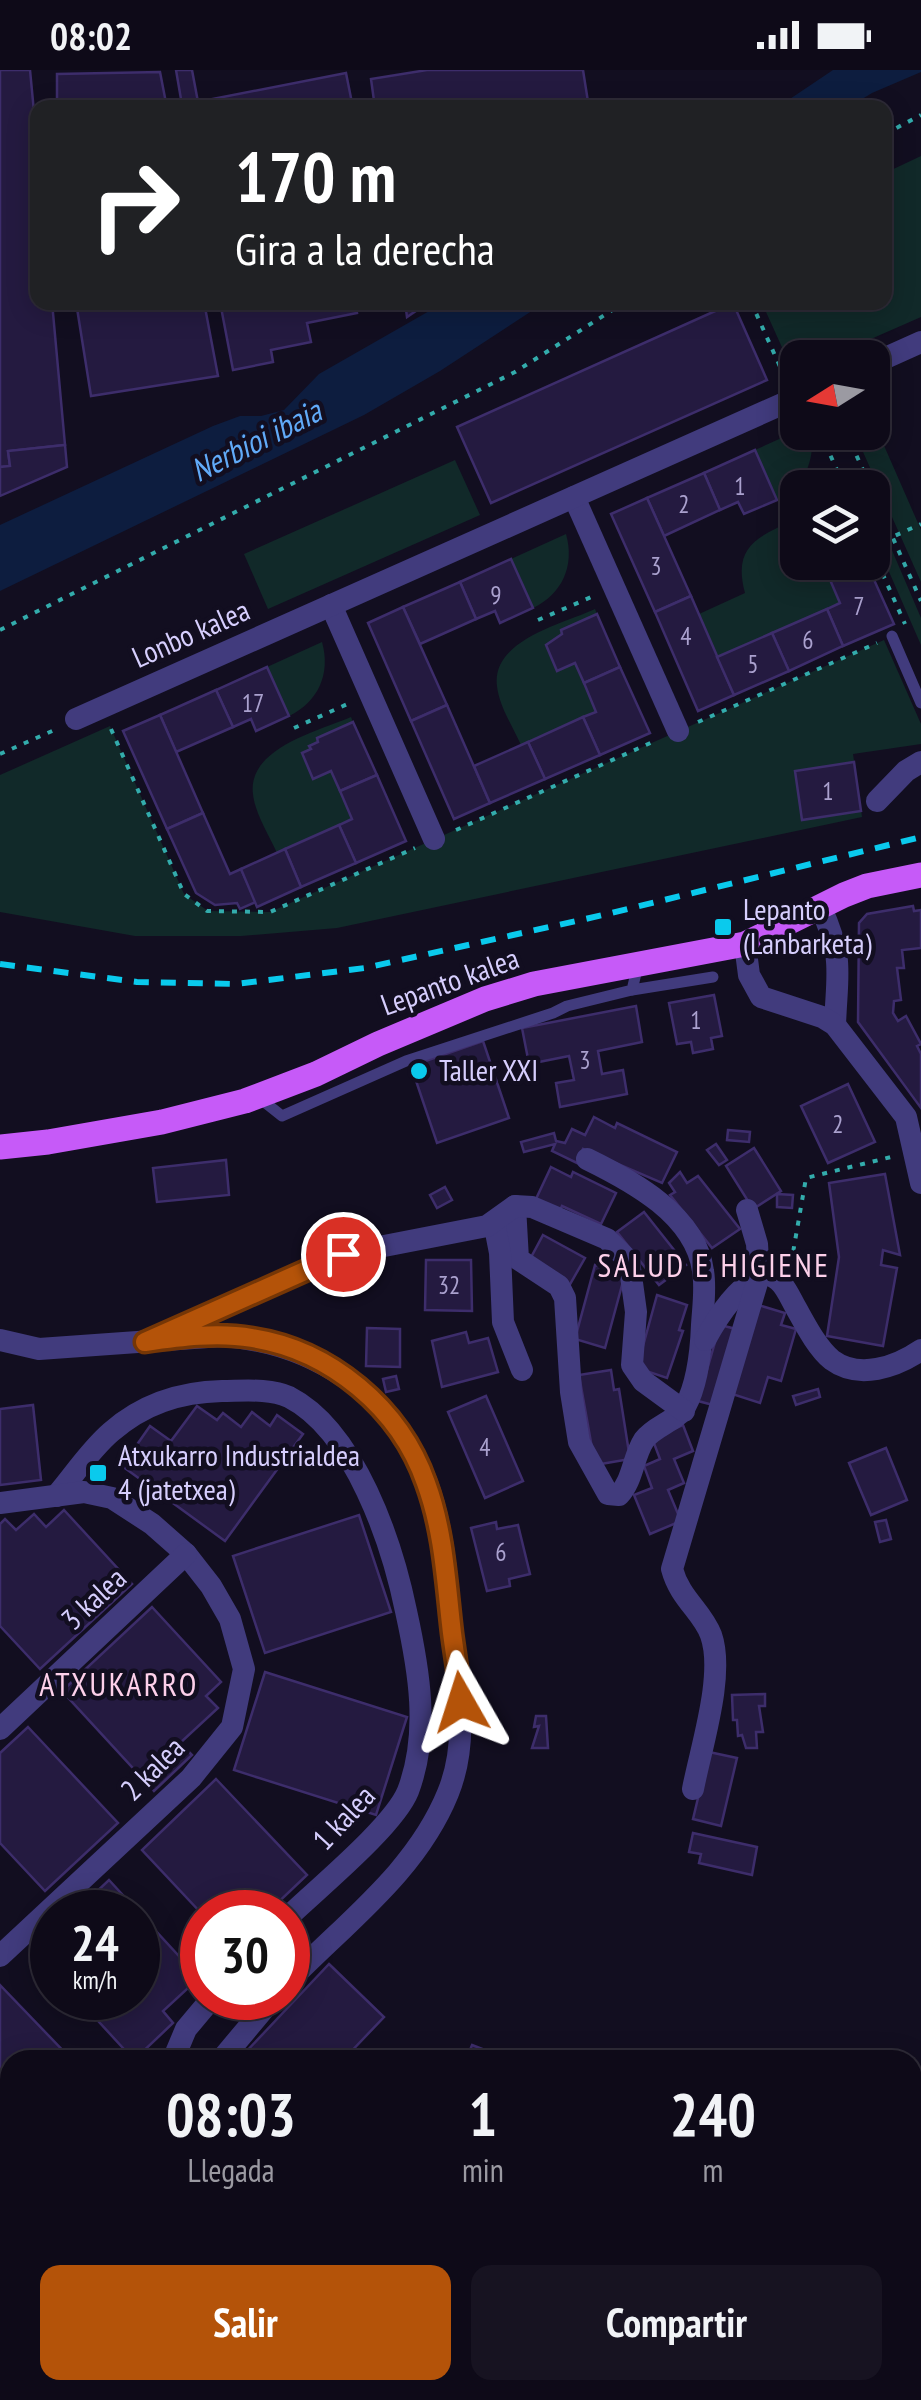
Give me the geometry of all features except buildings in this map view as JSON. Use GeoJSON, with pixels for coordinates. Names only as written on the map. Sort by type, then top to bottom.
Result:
{"type":"FeatureCollection","features":[{"type":"Feature","properties":{"kind":"main road","name":"Lepanto kalea"},"geometry":{"type":"LineString","coordinates":[[0,1147],[162,1122],[257,1096],[484,999],[534,984],[745,944],[867,886],[915,878]]}},
{"type":"Feature","properties":{"kind":"street"},"geometry":{"type":"LineString","coordinates":[[890,356],[921,342]]}},
{"type":"Feature","properties":{"kind":"street","name":"Lonbo kalea"},"geometry":{"type":"LineString","coordinates":[[76,720],[780,405]]}},
{"type":"Feature","properties":{"kind":"street"},"geometry":{"type":"LineString","coordinates":[[574,496],[678,731]]}},
{"type":"Feature","properties":{"kind":"street"},"geometry":{"type":"LineString","coordinates":[[331,605],[434,839]]}},
{"type":"Feature","properties":{"kind":"street"},"geometry":{"type":"LineString","coordinates":[[877,801],[906,771],[921,762]]}},
{"type":"Feature","properties":{"kind":"street"},"geometry":{"type":"LineString","coordinates":[[820,908],[835,939],[840,971],[835,1024]]}},
{"type":"Feature","properties":{"kind":"street"},"geometry":{"type":"LineString","coordinates":[[745,944],[753,986],[762,997],[835,1024],[921,1138]]}},
{"type":"Feature","properties":{"kind":"street"},"geometry":{"type":"LineString","coordinates":[[809,1012],[836,996]]}},
{"type":"Feature","properties":{"kind":"street"},"geometry":{"type":"LineString","coordinates":[[906,1117],[921,1183]]}},
{"type":"Feature","properties":{"kind":"street"},"geometry":{"type":"LineString","coordinates":[[587,1159],[623,1176],[657,1200],[680,1224],[696,1249],[704,1270],[701,1348]]}},
{"type":"Feature","properties":{"kind":"street"},"geometry":{"type":"LineString","coordinates":[[516,1206],[518,1259],[559,1286],[565,1298],[570,1392],[579,1442],[608,1494],[619,1495],[626,1487],[646,1438],[684,1410],[701,1348],[718,1316],[770,1278]]}},
{"type":"Feature","properties":{"kind":"street"},"geometry":{"type":"LineString","coordinates":[[145,1342],[343,1254],[494,1222],[516,1206],[532,1207],[607,1239],[629,1261],[636,1312],[632,1365],[643,1381],[684,1410]]}},
{"type":"Feature","properties":{"kind":"street"},"geometry":{"type":"LineString","coordinates":[[747,1210],[770,1278],[832,1360],[860,1371],[906,1360],[921,1350]]}},
{"type":"Feature","properties":{"kind":"street"},"geometry":{"type":"LineString","coordinates":[[494,1222],[504,1322],[522,1370]]}},
{"type":"Feature","properties":{"kind":"street"},"geometry":{"type":"LineString","coordinates":[[693,1789],[716,1658],[710,1632],[677,1589],[672,1569],[770,1278]]}},
{"type":"Feature","properties":{"kind":"street"},"geometry":{"type":"LineString","coordinates":[[0,1340],[38,1348],[180,1337],[252,1338],[312,1356],[344,1374],[390,1419],[425,1478],[449,1588],[461,1702],[461,1733],[450,1787],[432,1828],[405,1866],[310,1960]]}},
{"type":"Feature","properties":{"kind":"street","name":"1 kalea"},"geometry":{"type":"LineString","coordinates":[[56,1496],[110,1433],[147,1406],[192,1392],[254,1390],[287,1396],[324,1422],[342,1448],[394,1559],[416,1656],[418,1754],[406,1795],[375,1835],[310,1896]]}},
{"type":"Feature","properties":{"kind":"street","name":"2 kalea"},"geometry":{"type":"LineString","coordinates":[[0,1504],[84,1492],[112,1498],[152,1524],[186,1554],[211,1586],[230,1618],[244,1668],[232,1727],[191,1778],[0,1956]]}},
{"type":"Feature","properties":{"kind":"street","name":"3 kalea"},"geometry":{"type":"LineString","coordinates":[[0,1729],[186,1554]]}},
{"type":"Feature","properties":{"kind":"street"},"geometry":{"type":"LineString","coordinates":[[177,2050],[194,2020]]}},
{"type":"Feature","properties":{"kind":"street"},"geometry":{"type":"LineString","coordinates":[[229,2050],[255,2020]]}},
{"type":"Feature","properties":{"kind":"lane"},"geometry":{"type":"LineString","coordinates":[[892,636],[921,703]]}},
{"type":"Feature","properties":{"kind":"lane"},"geometry":{"type":"LineString","coordinates":[[632,990],[639,963]]}},
{"type":"Feature","properties":{"kind":"lane"},"geometry":{"type":"LineString","coordinates":[[257,1096],[282,1116],[406,1061],[567,1006],[632,990],[714,977]]}},
{"type":"Feature","properties":{"kind":"lane"},"geometry":{"type":"LineString","coordinates":[[396,1036],[406,1061]]}},
{"type":"Feature","properties":{"kind":"path"},"geometry":{"type":"LineString","coordinates":[[892,130],[921,114]]}},
{"type":"Feature","properties":{"kind":"path"},"geometry":{"type":"LineString","coordinates":[[0,630],[515,372],[612,310]]}},
{"type":"Feature","properties":{"kind":"path"},"geometry":{"type":"LineString","coordinates":[[755,310],[780,364]]}},
{"type":"Feature","properties":{"kind":"path"},"geometry":{"type":"LineString","coordinates":[[892,537],[921,524]]}},
{"type":"Feature","properties":{"kind":"path"},"geometry":{"type":"LineString","coordinates":[[890,532],[921,601]]}},
{"type":"Feature","properties":{"kind":"path"},"geometry":{"type":"LineString","coordinates":[[101,707],[184,894],[208,910],[270,912],[908,629],[886,580]]}},
{"type":"Feature","properties":{"kind":"path"},"geometry":{"type":"LineString","coordinates":[[538,620],[614,586]]}},
{"type":"Feature","properties":{"kind":"path"},"geometry":{"type":"LineString","coordinates":[[294,728],[370,694]]}},
{"type":"Feature","properties":{"kind":"path"},"geometry":{"type":"LineString","coordinates":[[0,754],[76,720]]}},
{"type":"Feature","properties":{"kind":"path"},"geometry":{"type":"LineString","coordinates":[[157,833],[167,829]]}},
{"type":"Feature","properties":{"kind":"path"},"geometry":{"type":"LineString","coordinates":[[770,1278],[791,1268],[806,1178],[877,1160]]}},
{"type":"Feature","properties":{"kind":"green space"},"geometry":{"type":"Polygon","coordinates":[[[921,156],[921,317],[869,340],[780,343],[765,310],[892,310],[892,170],[921,156]]]}},
{"type":"Feature","properties":{"kind":"green space"},"geometry":{"type":"Polygon","coordinates":[[[780,439],[780,450],[811,450],[807,470],[780,470],[777,500],[755,450],[780,439]]]}},
{"type":"Feature","properties":{"kind":"green space"},"geometry":{"type":"Polygon","coordinates":[[[862,450],[886,450],[921,530],[921,582],[890,512],[890,470],[871,470],[862,450]]]}},
{"type":"Feature","properties":{"kind":"green space"},"geometry":{"type":"Polygon","coordinates":[[[455,460],[480,515],[268,609],[244,554],[455,460]]]}},
{"type":"Feature","properties":{"kind":"green space"},"geometry":{"type":"Polygon","coordinates":[[[780,527],[780,580],[830,580],[840,603],[717,657],[699,614],[745,593],[742,564],[746,553],[780,527]]]}},
{"type":"Feature","properties":{"kind":"green space"},"geometry":{"type":"Polygon","coordinates":[[[566,534],[569,557],[564,578],[552,595],[533,608],[511,559],[566,534]]]}},
{"type":"Feature","properties":{"kind":"green space"},"geometry":{"type":"Polygon","coordinates":[[[890,546],[921,618],[921,645],[890,574],[890,546]]]}},
{"type":"Feature","properties":{"kind":"green space"},"geometry":{"type":"Polygon","coordinates":[[[595,609],[597,614],[561,630],[562,634],[546,646],[557,671],[575,663],[596,712],[521,745],[498,694],[498,670],[505,657],[532,636],[595,609]]]}},
{"type":"Feature","properties":{"kind":"green space"},"geometry":{"type":"Polygon","coordinates":[[[884,640],[921,724],[921,744],[853,754],[862,817],[337,928],[241,936],[135,936],[0,912],[0,775],[110,726],[184,894],[208,911],[270,912],[884,640]]]}},
{"type":"Feature","properties":{"kind":"green space"},"geometry":{"type":"Polygon","coordinates":[[[322,642],[325,665],[320,686],[308,703],[289,716],[267,667],[322,642]]]}},
{"type":"Feature","properties":{"kind":"green space"},"geometry":{"type":"Polygon","coordinates":[[[351,717],[353,722],[317,738],[318,742],[302,754],[313,779],[331,771],[352,819],[277,853],[254,802],[254,778],[261,765],[304,735],[351,717]]]}},
{"type":"Feature","properties":{"kind":"water"},"geometry":{"type":"Polygon","coordinates":[[[833,70],[921,70],[860,100],[788,100],[833,70]]]}},
{"type":"Feature","properties":{"kind":"water","name":"Nerbioi ibaia"},"geometry":{"type":"Polygon","coordinates":[[[431,310],[533,310],[364,415],[0,591],[0,525],[213,426],[240,416],[284,410],[319,374],[431,310]]]}},
{"type":"Feature","properties":{"kind":"railway"},"geometry":{"type":"LineString","coordinates":[[0,964],[137,982],[236,984],[365,968],[921,837]]}},
{"type":"Feature","properties":{"kind":"place","name":"Lepanto (Lanbarketa)"},"geometry":{"type":"Point","coordinates":[723,927]}},
{"type":"Feature","properties":{"kind":"place","name":"Taller XXI"},"geometry":{"type":"Point","coordinates":[419,1071]}},
{"type":"Feature","properties":{"kind":"place","name":"Atxukarro Industrialdea 4 (jatetxea)"},"geometry":{"type":"Point","coordinates":[98,1473]}},
{"type":"Feature","properties":{"kind":"district","name":"SALUD E HIGIENE"},"geometry":{"type":"Point","coordinates":[714,1266]}},
{"type":"Feature","properties":{"kind":"district","name":"ATXUKARRO"},"geometry":{"type":"Point","coordinates":[119,1685]}},
{"type":"Feature","properties":{"kind":"route"},"geometry":{"type":"LineString","coordinates":[[343,1254],[145,1342],[222,1336],[280,1344],[344,1374],[390,1419],[425,1478],[435,1510],[449,1588],[461,1702]]}}]}
